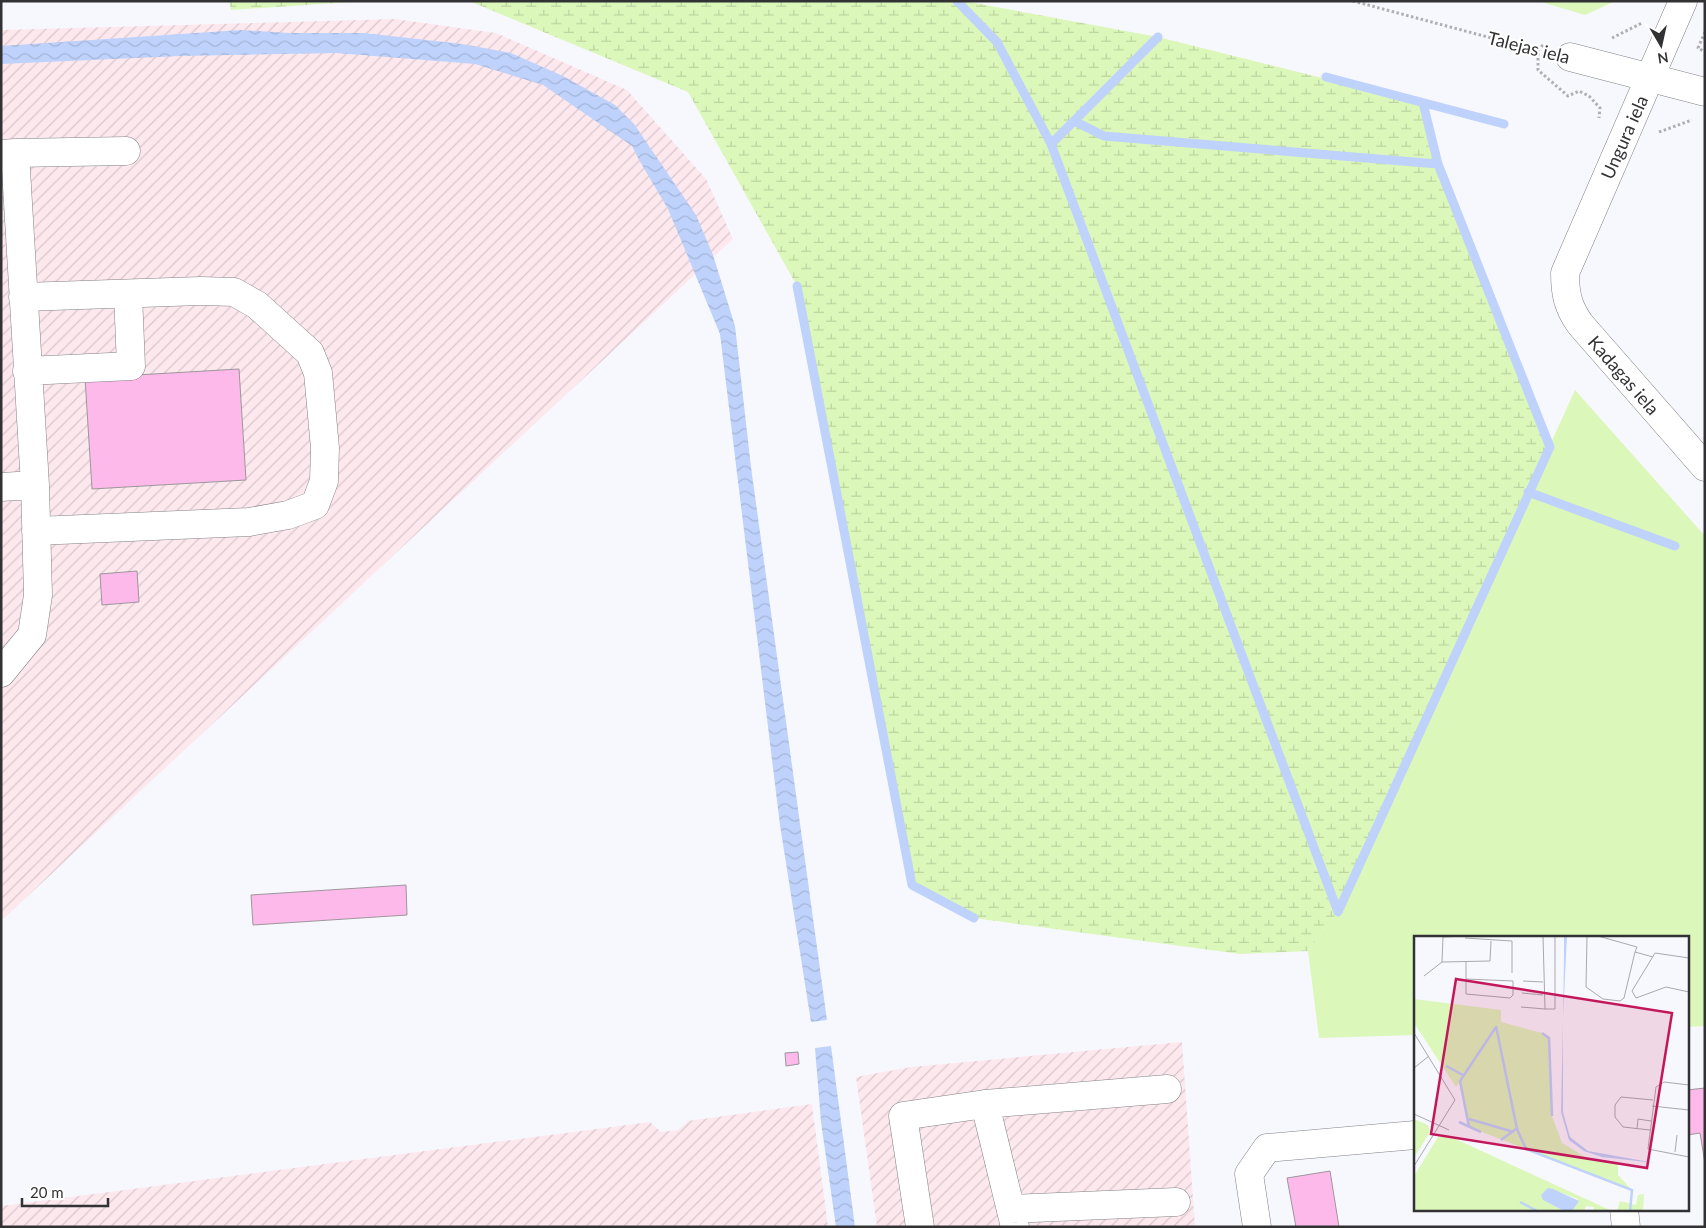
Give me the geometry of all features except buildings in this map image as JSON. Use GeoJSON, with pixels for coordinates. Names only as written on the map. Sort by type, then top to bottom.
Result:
{"type":"FeatureCollection","features":[{"type":"Feature","properties":{"kind":"street","name":"Ungura iela"},"geometry":{"type":"LineString","coordinates":[[1565,273],[1651,79],[1683,1]]}},
{"type":"Feature","properties":{"kind":"street","name":"Talejas iela"},"geometry":{"type":"LineString","coordinates":[[1570,56],[1705,92]]}},
{"type":"Feature","properties":{"kind":"street"},"geometry":{"type":"LineString","coordinates":[[1,673],[32,635],[38,595],[35,485],[22,297],[8,154],[126,151]]}},
{"type":"Feature","properties":{"kind":"street","name":"Kadagas iela"},"geometry":{"type":"LineString","coordinates":[[1565,273],[1565,290],[1569,308],[1574,316],[1705,467]]}},
{"type":"Feature","properties":{"kind":"street"},"geometry":{"type":"LineString","coordinates":[[22,297],[234,292],[257,305],[310,353],[318,373],[325,448],[324,481],[315,506],[288,516],[249,522],[36,531]]}},
{"type":"Feature","properties":{"kind":"street"},"geometry":{"type":"LineString","coordinates":[[26,371],[131,366],[128,294]]}},
{"type":"Feature","properties":{"kind":"street"},"geometry":{"type":"LineString","coordinates":[[1,487],[35,485]]}},
{"type":"Feature","properties":{"kind":"street"},"geometry":{"type":"LineString","coordinates":[[920,1227],[903,1116],[985,1104],[1167,1089]]}},
{"type":"Feature","properties":{"kind":"street"},"geometry":{"type":"LineString","coordinates":[[985,1104],[1013,1218],[1176,1202]]}},
{"type":"Feature","properties":{"kind":"street"},"geometry":{"type":"LineString","coordinates":[[1257,1227],[1248,1174],[1267,1148],[1414,1135]]}},
{"type":"Feature","properties":{"kind":"street"},"geometry":{"type":"LineString","coordinates":[[1624,1210],[1626,1227]]}},
{"type":"Feature","properties":{"kind":"path","name":"Talejas iela"},"geometry":{"type":"LineString","coordinates":[[1353,1],[1538,50],[1570,56]]}},
{"type":"Feature","properties":{"kind":"path"},"geometry":{"type":"LineString","coordinates":[[1603,36],[1611,38],[1642,24],[1648,16]]}},
{"type":"Feature","properties":{"kind":"path"},"geometry":{"type":"LineString","coordinates":[[1705,32],[1698,48],[1705,52]]}},
{"type":"Feature","properties":{"kind":"path"},"geometry":{"type":"LineString","coordinates":[[1656,135],[1662,129],[1698,120]]}},
{"type":"Feature","properties":{"kind":"shaded area"},"geometry":{"type":"Polygon","coordinates":[[[395,19],[496,33],[627,90],[706,179],[733,239],[1,921],[1,30],[395,19]]]}},
{"type":"Feature","properties":{"kind":"shaded area"},"geometry":{"type":"Polygon","coordinates":[[[1182,1042],[1195,1227],[877,1227],[856,1077],[911,1067],[1182,1042]]]}},
{"type":"Feature","properties":{"kind":"shaded area"},"geometry":{"type":"Polygon","coordinates":[[[812,1104],[828,1227],[1,1227],[1,1206],[650,1122],[661,1132],[678,1130],[688,1121],[812,1104]]]}},
{"type":"Feature","properties":{"kind":"green space"},"geometry":{"type":"Polygon","coordinates":[[[229,1],[366,1],[231,10],[229,1]]]}},
{"type":"Feature","properties":{"kind":"green space"},"geometry":{"type":"Polygon","coordinates":[[[469,1],[964,1],[1158,37],[1423,103],[1438,164],[1550,447],[1338,912],[1308,951],[1240,954],[974,918],[912,885],[797,286],[688,92],[469,1]]]}},
{"type":"Feature","properties":{"kind":"green space"},"geometry":{"type":"Polygon","coordinates":[[[1538,1],[1615,1],[1585,15],[1538,1]]]}},
{"type":"Feature","properties":{"kind":"green space"},"geometry":{"type":"Polygon","coordinates":[[[1575,390],[1705,536],[1705,1026],[1688,1027],[1688,936],[1414,936],[1414,1035],[1319,1038],[1308,951],[1338,912],[1575,390]]]}},
{"type":"Feature","properties":{"kind":"water"},"geometry":{"type":"Polygon","coordinates":[[[241,30],[290,33],[364,33],[462,44],[511,53],[563,76],[615,105],[634,124],[696,215],[713,255],[735,326],[751,467],[827,1020],[811,1022],[780,825],[720,334],[668,209],[632,146],[543,85],[475,64],[336,53],[181,56],[1,64],[1,46],[241,30]]]}},
{"type":"Feature","properties":{"kind":"water"},"geometry":{"type":"Polygon","coordinates":[[[831,1046],[855,1227],[836,1227],[821,1122],[815,1048],[831,1046]]]}},
{"type":"Feature","properties":{"kind":"waterway"},"geometry":{"type":"LineString","coordinates":[[957,1],[997,42],[1051,144],[1338,912]]}},
{"type":"Feature","properties":{"kind":"waterway"},"geometry":{"type":"LineString","coordinates":[[1051,144],[1158,37]]}},
{"type":"Feature","properties":{"kind":"waterway"},"geometry":{"type":"LineString","coordinates":[[1326,77],[1504,124]]}},
{"type":"Feature","properties":{"kind":"waterway"},"geometry":{"type":"LineString","coordinates":[[1338,912],[1550,447],[1438,164],[1423,103]]}},
{"type":"Feature","properties":{"kind":"waterway"},"geometry":{"type":"LineString","coordinates":[[1074,121],[1104,136],[1438,164]]}},
{"type":"Feature","properties":{"kind":"waterway"},"geometry":{"type":"LineString","coordinates":[[797,286],[912,885],[974,918]]}},
{"type":"Feature","properties":{"kind":"waterway"},"geometry":{"type":"LineString","coordinates":[[1528,492],[1675,546]]}}]}
